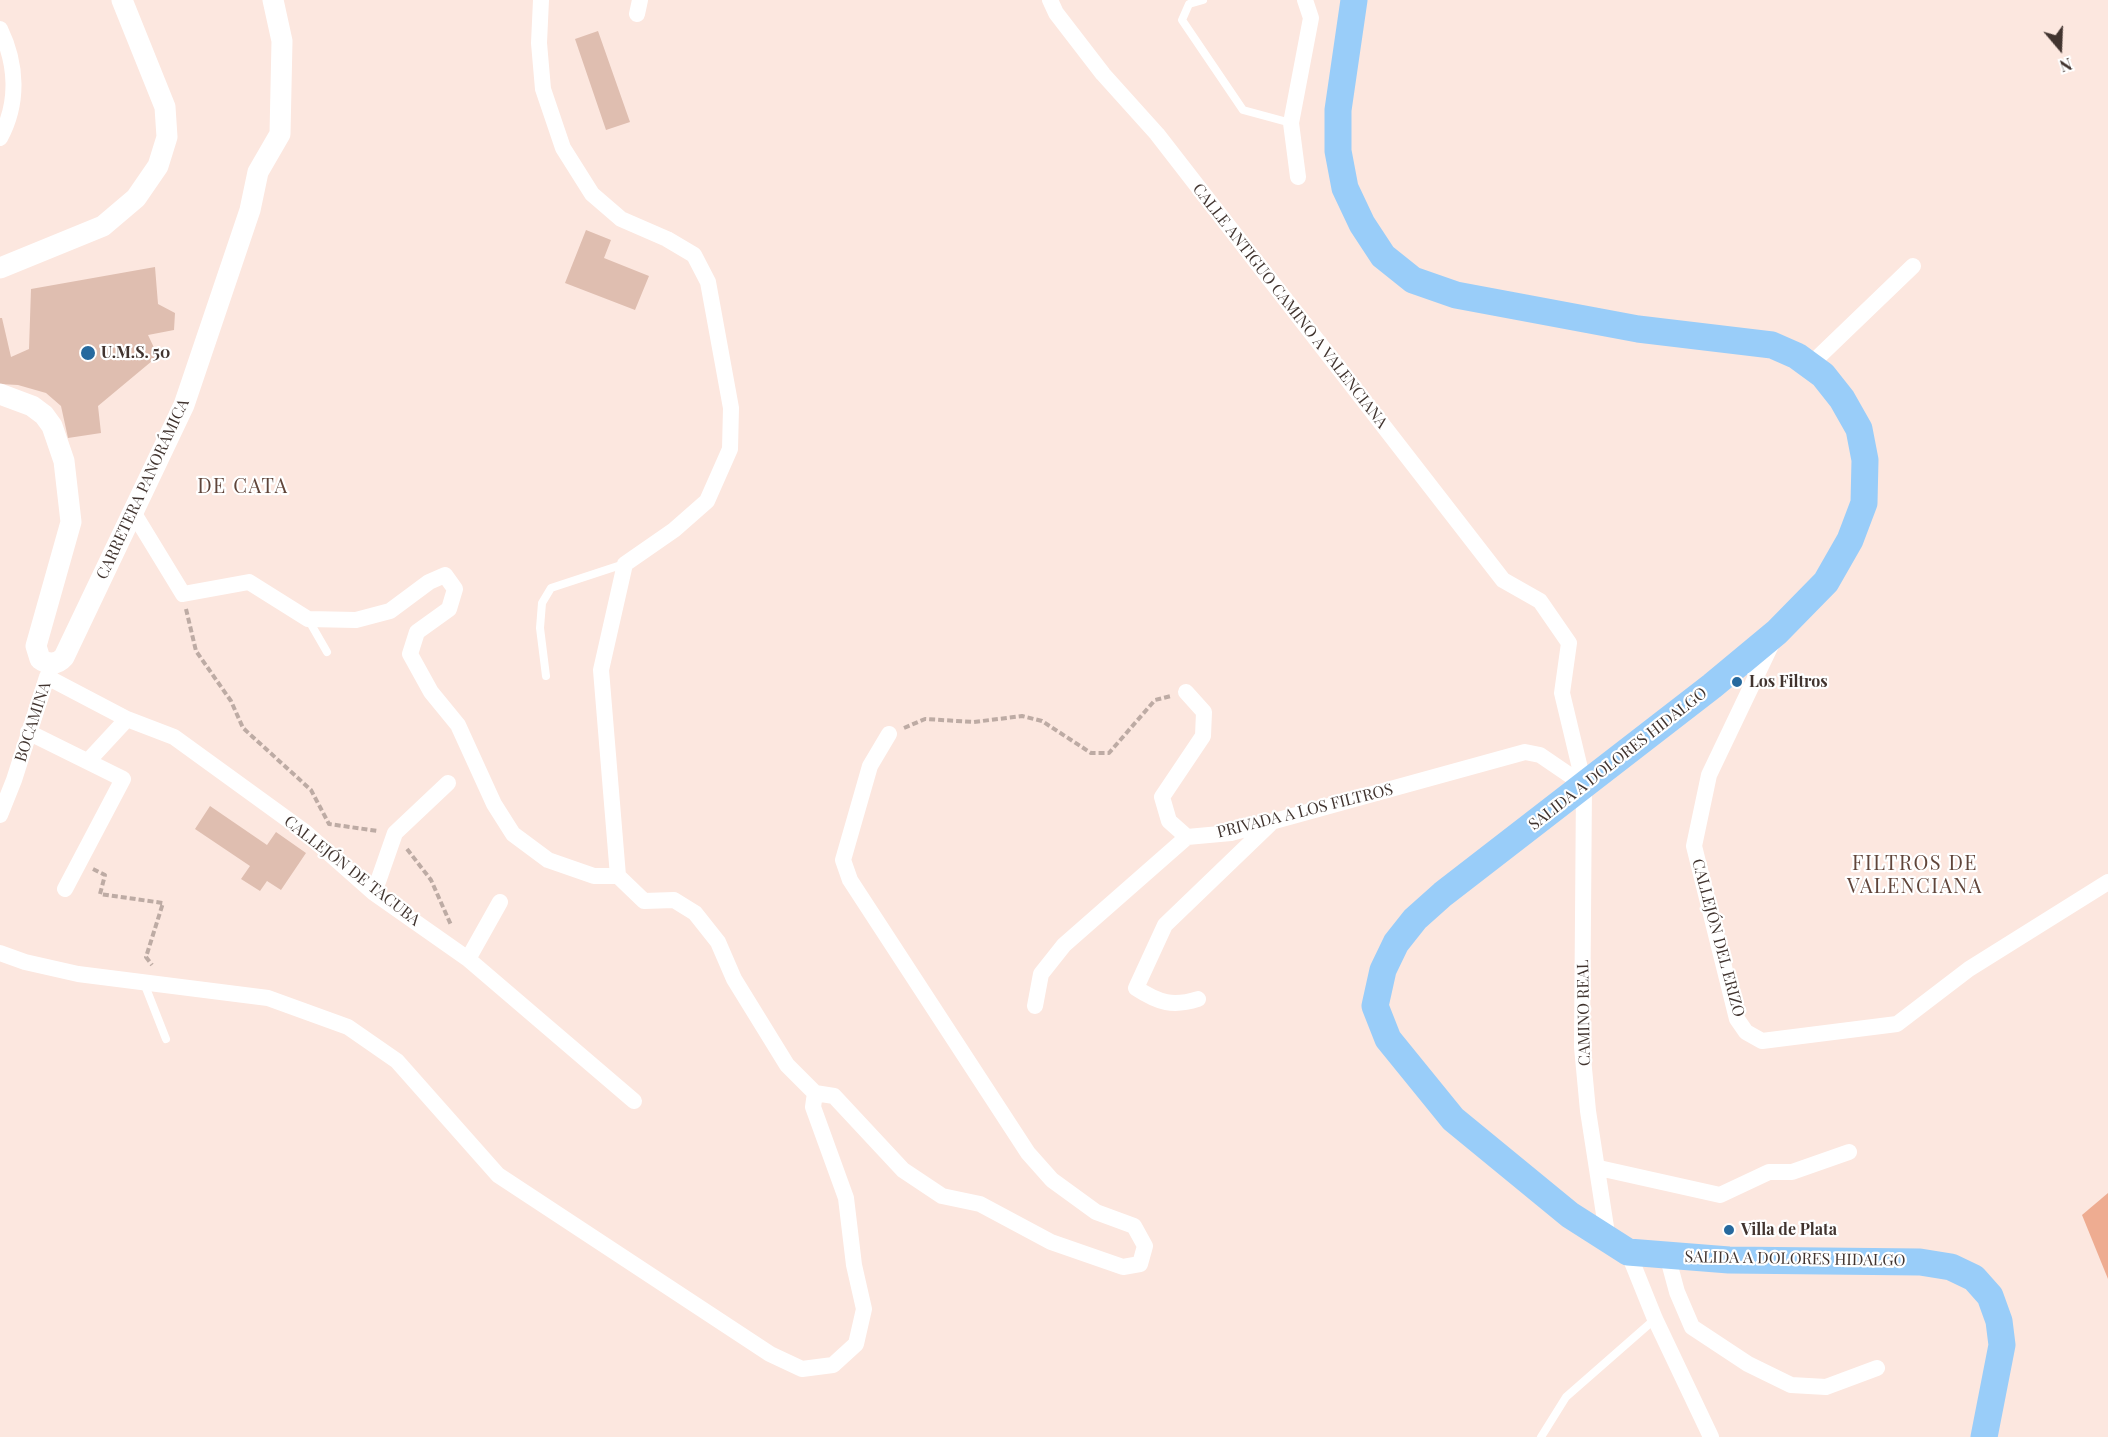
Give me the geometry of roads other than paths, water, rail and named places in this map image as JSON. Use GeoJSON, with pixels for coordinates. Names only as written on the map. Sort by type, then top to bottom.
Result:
{"type":"FeatureCollection","features":[{"type":"Feature","properties":{"kind":"main road","name":"SALIDA A DOLORES HIDALGO"},"geometry":{"type":"LineString","coordinates":[[1354,0],[1338,110],[1338,151],[1345,188],[1362,224],[1383,256],[1413,280],[1456,295],[1638,329],[1772,345],[1797,356],[1823,375],[1842,399],[1859,429],[1865,460],[1864,503],[1850,540],[1826,582],[1777,632],[1712,686],[1443,894],[1415,919],[1396,943],[1383,970],[1375,1006],[1388,1039],[1453,1119],[1570,1215],[1618,1246],[1667,1255],[1729,1260],[1920,1262],[1951,1268],[1974,1278],[1990,1296],[1999,1321],[2002,1345],[1984,1437]]}},
{"type":"Feature","properties":{"kind":"street"},"geometry":{"type":"LineString","coordinates":[[0,268],[103,226],[136,198],[158,166],[167,136],[165,107],[122,0]]}},
{"type":"Feature","properties":{"kind":"street","name":"CARRETERA PANORÁMICA"},"geometry":{"type":"LineString","coordinates":[[51,670],[64,657],[184,405],[250,210],[258,172],[280,134],[282,41],[273,0]]}},
{"type":"Feature","properties":{"kind":"street"},"geometry":{"type":"LineString","coordinates":[[541,0],[539,43],[543,90],[563,148],[592,194],[621,219],[667,239],[694,255],[708,282],[731,408],[730,449],[707,501],[674,530],[625,564],[601,670],[618,876],[644,901],[674,900],[695,913],[718,942],[734,978],[787,1065],[815,1093],[834,1096],[903,1170],[942,1196],[980,1204],[1052,1242],[1123,1267],[1140,1264],[1145,1246],[1134,1226],[1096,1212],[1052,1180],[1028,1153],[850,880],[843,860],[870,766],[890,735]]}},
{"type":"Feature","properties":{"kind":"street","name":"CALLE ANTIGUO CAMINO A VALENCIANA"},"geometry":{"type":"LineString","coordinates":[[1050,0],[1056,14],[1103,74],[1157,134],[1503,580],[1540,601],[1569,643],[1562,693],[1584,785]]}},
{"type":"Feature","properties":{"kind":"street"},"geometry":{"type":"LineString","coordinates":[[1298,177],[1291,123],[1311,18],[1305,0]]}},
{"type":"Feature","properties":{"kind":"street"},"geometry":{"type":"LineString","coordinates":[[0,29],[9,48],[15,92],[0,138]]}},
{"type":"Feature","properties":{"kind":"street"},"geometry":{"type":"LineString","coordinates":[[1810,365],[1913,266]]}},
{"type":"Feature","properties":{"kind":"street"},"geometry":{"type":"LineString","coordinates":[[0,394],[32,406],[44,414],[52,426],[64,461],[71,522],[36,646],[40,659],[47,663],[51,670]]}},
{"type":"Feature","properties":{"kind":"street"},"geometry":{"type":"LineString","coordinates":[[133,512],[183,594],[249,582],[308,619],[356,620],[390,611],[429,582],[445,575],[455,590],[449,609],[417,632],[410,654],[431,692],[458,724],[494,804],[513,834],[548,860],[594,876],[618,876]]}},
{"type":"Feature","properties":{"kind":"street","name":"CALLEJÓN DEL ERIZO"},"geometry":{"type":"LineString","coordinates":[[1777,632],[1708,775],[1694,846],[1737,1019],[1746,1032],[1762,1041],[1897,1024],[1969,969],[2108,882]]}},
{"type":"Feature","properties":{"kind":"street","name":"CALLEJÓN DE TACUBA"},"geometry":{"type":"LineString","coordinates":[[51,670],[127,719],[174,737],[305,832],[374,893],[468,959],[634,1101]]}},
{"type":"Feature","properties":{"kind":"street","name":"BOCAMINA"},"geometry":{"type":"LineString","coordinates":[[0,815],[51,670]]}},
{"type":"Feature","properties":{"kind":"street"},"geometry":{"type":"LineString","coordinates":[[1035,1006],[1041,974],[1064,945],[1187,837],[1169,821],[1162,797],[1203,736],[1204,712],[1186,692]]}},
{"type":"Feature","properties":{"kind":"street"},"geometry":{"type":"LineString","coordinates":[[89,760],[127,719]]}},
{"type":"Feature","properties":{"kind":"street"},"geometry":{"type":"LineString","coordinates":[[28,732],[89,760],[123,779],[65,889]]}},
{"type":"Feature","properties":{"kind":"street","name":"PRIVADA A LOS FILTROS"},"geometry":{"type":"LineString","coordinates":[[1187,837],[1231,833],[1525,752],[1540,755],[1584,785]]}},
{"type":"Feature","properties":{"kind":"street"},"geometry":{"type":"LineString","coordinates":[[374,893],[395,833],[448,783]]}},
{"type":"Feature","properties":{"kind":"street","name":"CAMINO REAL"},"geometry":{"type":"LineString","coordinates":[[1584,785],[1582,1047],[1588,1111],[1599,1168],[1618,1246],[1656,1319],[1711,1437]]}},
{"type":"Feature","properties":{"kind":"street"},"geometry":{"type":"LineString","coordinates":[[1198,999],[1180,1005],[1152,999],[1136,988],[1165,925],[1273,822]]}},
{"type":"Feature","properties":{"kind":"street"},"geometry":{"type":"LineString","coordinates":[[468,959],[500,902]]}},
{"type":"Feature","properties":{"kind":"street"},"geometry":{"type":"LineString","coordinates":[[0,953],[25,962],[78,974],[268,998],[348,1027],[397,1061],[498,1175],[770,1354],[802,1369],[833,1365],[856,1344],[864,1309],[854,1265],[846,1198],[813,1107],[815,1093]]}},
{"type":"Feature","properties":{"kind":"street"},"geometry":{"type":"LineString","coordinates":[[1599,1168],[1720,1195],[1769,1172],[1792,1172],[1849,1152]]}},
{"type":"Feature","properties":{"kind":"street"},"geometry":{"type":"LineString","coordinates":[[1667,1255],[1677,1292],[1692,1327],[1748,1364],[1791,1385],[1826,1387],[1877,1368]]}},
{"type":"Feature","properties":{"kind":"lane"},"geometry":{"type":"LineString","coordinates":[[1203,0],[1189,4],[1182,20],[1243,110],[1291,123]]}},
{"type":"Feature","properties":{"kind":"lane"},"geometry":{"type":"LineString","coordinates":[[546,676],[540,628],[542,603],[551,588],[625,564]]}},
{"type":"Feature","properties":{"kind":"lane"},"geometry":{"type":"LineString","coordinates":[[308,619],[327,652]]}},
{"type":"Feature","properties":{"kind":"lane"},"geometry":{"type":"LineString","coordinates":[[144,982],[166,1039]]}},
{"type":"Feature","properties":{"kind":"lane"},"geometry":{"type":"LineString","coordinates":[[1541,1437],[1566,1398],[1656,1319]]}},
{"type":"Feature","properties":{"kind":"place","name":"U.M.S. 50"},"geometry":{"type":"Point","coordinates":[88,353]}},
{"type":"Feature","properties":{"kind":"place","name":"Los Filtros"},"geometry":{"type":"Point","coordinates":[1737,682]}},
{"type":"Feature","properties":{"kind":"place","name":"Villa de Plata"},"geometry":{"type":"Point","coordinates":[1729,1230]}},
{"type":"Feature","properties":{"kind":"district","name":"DE CATA"},"geometry":{"type":"Point","coordinates":[243,487]}},
{"type":"Feature","properties":{"kind":"district","name":"FILTROS DE VALENCIANA"},"geometry":{"type":"Point","coordinates":[1915,876]}}]}
